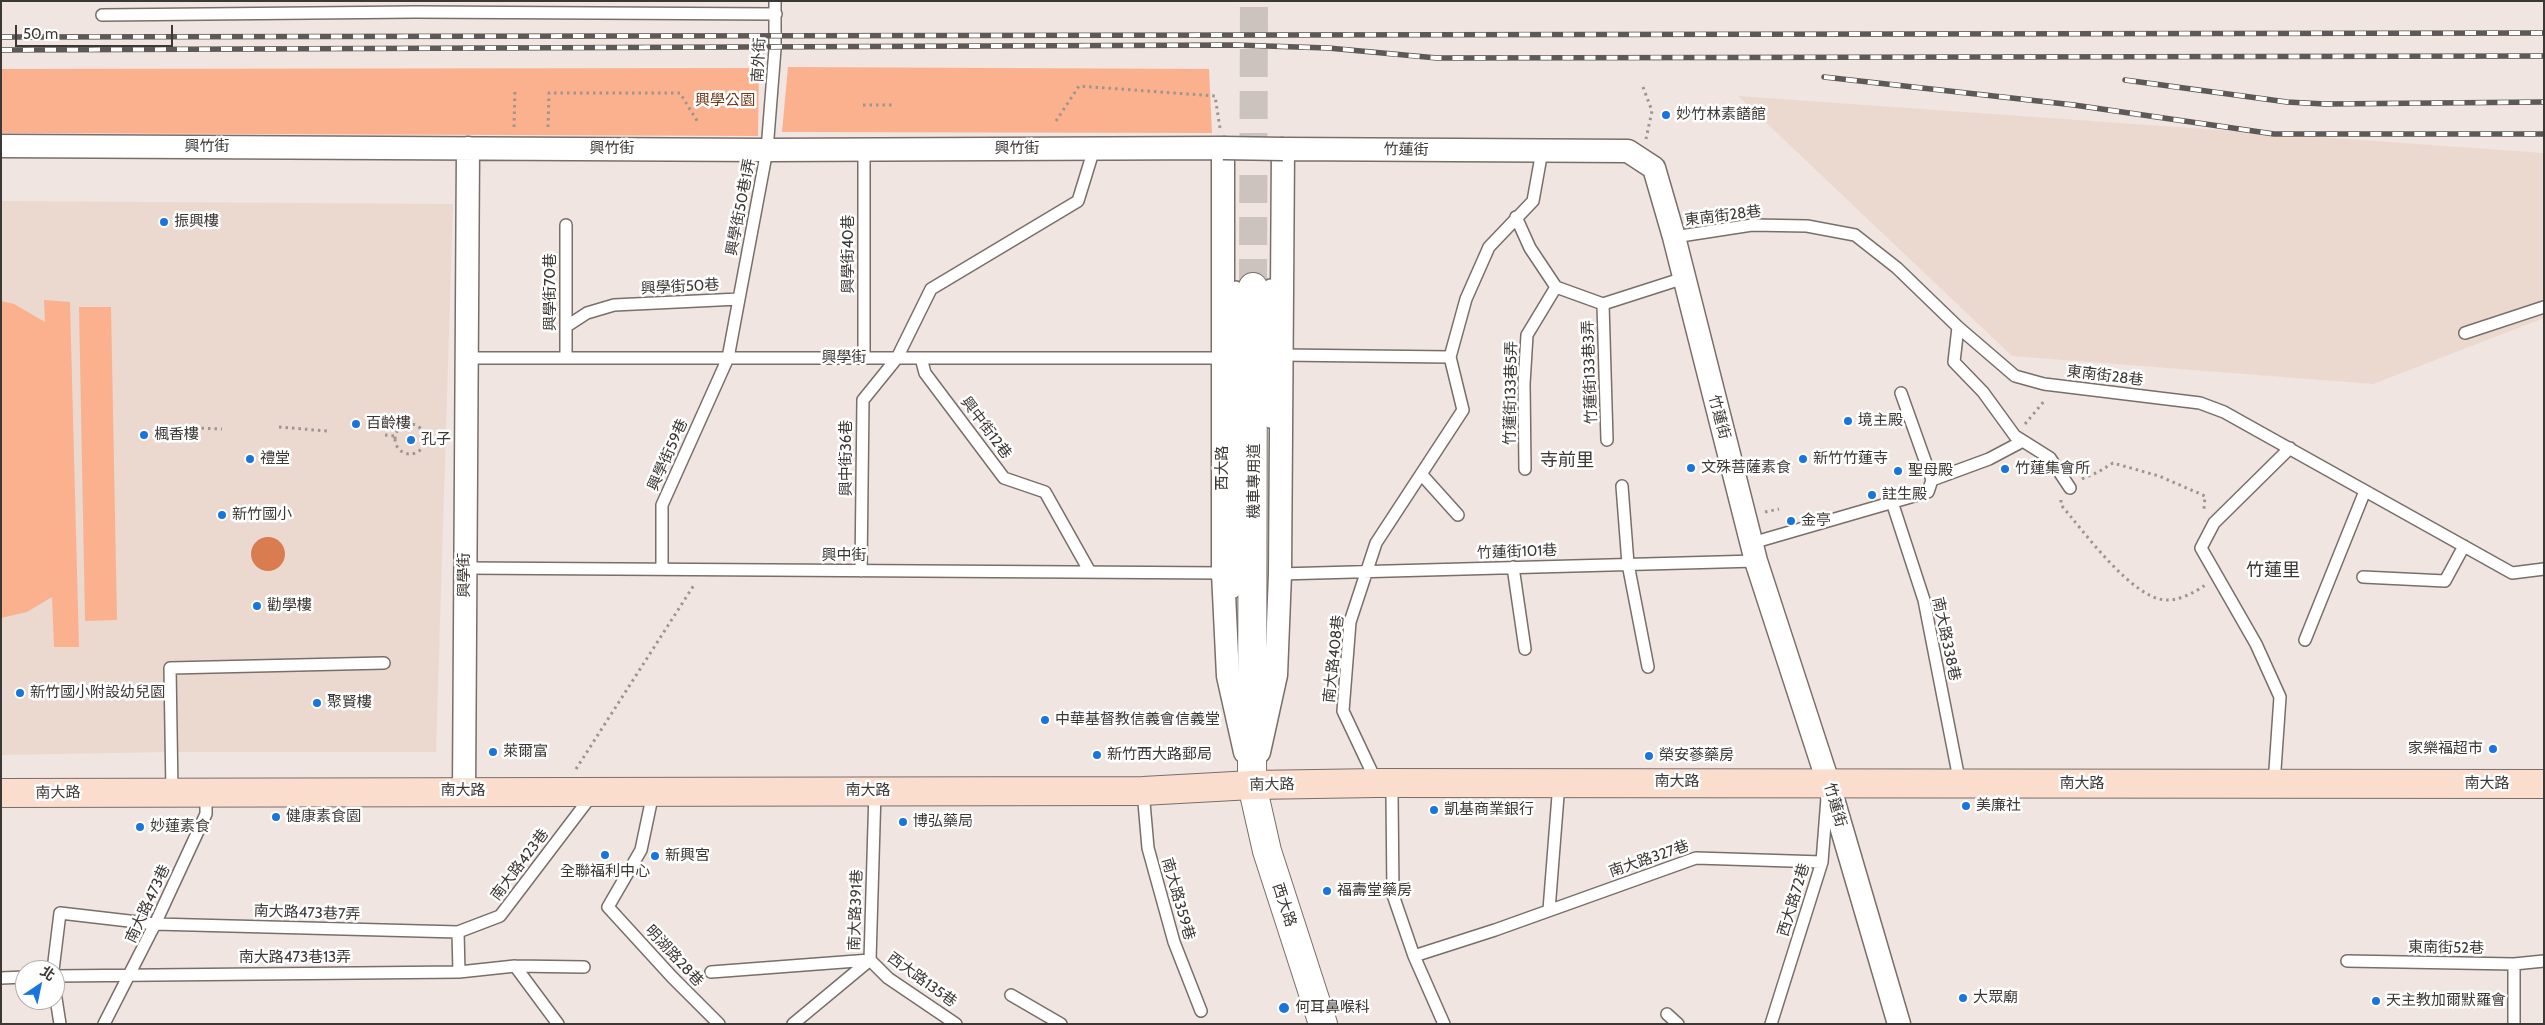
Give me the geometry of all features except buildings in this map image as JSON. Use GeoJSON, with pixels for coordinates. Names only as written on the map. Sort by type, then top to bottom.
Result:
{"type":"FeatureCollection","features":[{"type":"Feature","properties":{"kind":"main road","name":"南大路"},"geometry":{"type":"LineString","coordinates":[[1,793],[1143,791],[1252,785],[1378,783],[2544,784]]}},
{"type":"Feature","properties":{"kind":"street","name":"興竹街"},"geometry":{"type":"LineString","coordinates":[[1,146],[768,150],[1223,148]]}},
{"type":"Feature","properties":{"kind":"street","name":"興學街"},"geometry":{"type":"LineString","coordinates":[[464,791],[468,148]]}},
{"type":"Feature","properties":{"kind":"street","name":"竹蓮街"},"geometry":{"type":"LineString","coordinates":[[1223,148],[1628,151],[1654,168],[1674,237],[1754,552],[1828,782],[1899,1024]]}},
{"type":"Feature","properties":{"kind":"street","name":"西大路"},"geometry":{"type":"LineString","coordinates":[[1223,148],[1223,573],[1228,676],[1266,850],[1323,1024]]}},
{"type":"Feature","properties":{"kind":"street","name":"西大路"},"geometry":{"type":"LineString","coordinates":[[1252,785],[1276,675],[1280,574],[1283,149]]}},
{"type":"Feature","properties":{"kind":"street","name":"西大路"},"geometry":{"type":"LineString","coordinates":[[1252,785],[1253,286]]}},
{"type":"Feature","properties":{"kind":"lane","name":"南外街"},"geometry":{"type":"LineString","coordinates":[[768,150],[776,14],[775,1]]}},
{"type":"Feature","properties":{"kind":"lane"},"geometry":{"type":"LineString","coordinates":[[102,15],[416,7],[776,14]]}},
{"type":"Feature","properties":{"kind":"lane","name":"興中街36巷"},"geometry":{"type":"LineString","coordinates":[[861,571],[862,400],[897,358],[931,289],[1078,201],[1094,149]]}},
{"type":"Feature","properties":{"kind":"lane","name":"興學街50巷1弄"},"geometry":{"type":"LineString","coordinates":[[739,299],[768,150]]}},
{"type":"Feature","properties":{"kind":"lane","name":"興學街40巷"},"geometry":{"type":"LineString","coordinates":[[864,150],[864,358]]}},
{"type":"Feature","properties":{"kind":"lane"},"geometry":{"type":"LineString","coordinates":[[1282,355],[1450,357],[1466,299],[1489,247],[1533,200],[1542,151]]}},
{"type":"Feature","properties":{"kind":"lane"},"geometry":{"type":"LineString","coordinates":[[1516,217],[1530,248],[1556,287],[1603,304],[1684,278]]}},
{"type":"Feature","properties":{"kind":"lane","name":"興學街70巷"},"geometry":{"type":"LineString","coordinates":[[566,225],[566,358]]}},
{"type":"Feature","properties":{"kind":"lane","name":"東南街28巷"},"geometry":{"type":"LineString","coordinates":[[1674,237],[1752,225],[1807,226],[1855,234],[1897,268],[1958,327],[2015,376],[2057,386],[2200,403],[2224,412],[2512,573],[2544,569]]}},
{"type":"Feature","properties":{"kind":"lane","name":"機車專用道"},"geometry":{"type":"LineString","coordinates":[[1253,286],[1270,649],[1276,675]]}},
{"type":"Feature","properties":{"kind":"lane","name":"機車專用道"},"geometry":{"type":"LineString","coordinates":[[1228,676],[1234,646],[1253,286]]}},
{"type":"Feature","properties":{"kind":"lane","name":"竹蓮街133巷5弄"},"geometry":{"type":"LineString","coordinates":[[1525,469],[1524,384],[1527,335],[1556,287]]}},
{"type":"Feature","properties":{"kind":"lane","name":"興學街50巷"},"geometry":{"type":"LineString","coordinates":[[567,326],[587,313],[614,305],[739,299],[728,358]]}},
{"type":"Feature","properties":{"kind":"lane","name":"竹蓮街133巷3弄"},"geometry":{"type":"LineString","coordinates":[[1603,304],[1607,440]]}},
{"type":"Feature","properties":{"kind":"lane"},"geometry":{"type":"LineString","coordinates":[[2465,333],[2544,307]]}},
{"type":"Feature","properties":{"kind":"lane"},"geometry":{"type":"LineString","coordinates":[[1958,327],[1954,362],[1983,392],[2019,439],[2050,458],[2068,485]]}},
{"type":"Feature","properties":{"kind":"lane","name":"南大路408巷"},"geometry":{"type":"LineString","coordinates":[[1378,783],[1342,710],[1350,622],[1376,543],[1464,410],[1450,357]]}},
{"type":"Feature","properties":{"kind":"lane","name":"興學街"},"geometry":{"type":"LineString","coordinates":[[466,358],[1222,358]]}},
{"type":"Feature","properties":{"kind":"lane","name":"興學街59巷"},"geometry":{"type":"LineString","coordinates":[[662,569],[662,505],[728,358]]}},
{"type":"Feature","properties":{"kind":"lane","name":"興中街12巷"},"geometry":{"type":"LineString","coordinates":[[921,358],[925,373],[1004,478],[1045,492],[1090,572]]}},
{"type":"Feature","properties":{"kind":"lane"},"geometry":{"type":"LineString","coordinates":[[1754,552],[1892,502],[1928,492],[1932,480],[1901,393]]}},
{"type":"Feature","properties":{"kind":"lane"},"geometry":{"type":"LineString","coordinates":[[1932,480],[1989,459],[2019,439]]}},
{"type":"Feature","properties":{"kind":"lane"},"geometry":{"type":"LineString","coordinates":[[2274,784],[2280,697],[2256,644],[2201,548],[2214,522],[2290,448]]}},
{"type":"Feature","properties":{"kind":"lane"},"geometry":{"type":"LineString","coordinates":[[1422,475],[1458,515]]}},
{"type":"Feature","properties":{"kind":"lane"},"geometry":{"type":"LineString","coordinates":[[1622,486],[1628,564],[1648,667]]}},
{"type":"Feature","properties":{"kind":"lane"},"geometry":{"type":"LineString","coordinates":[[2305,640],[2365,490]]}},
{"type":"Feature","properties":{"kind":"lane","name":"南大路338巷"},"geometry":{"type":"LineString","coordinates":[[1892,502],[1924,600],[1960,784]]}},
{"type":"Feature","properties":{"kind":"lane"},"geometry":{"type":"LineString","coordinates":[[2363,577],[2446,581],[2464,546]]}},
{"type":"Feature","properties":{"kind":"lane","name":"竹蓮街101巷"},"geometry":{"type":"LineString","coordinates":[[1280,574],[1628,564],[1754,552]]}},
{"type":"Feature","properties":{"kind":"lane"},"geometry":{"type":"LineString","coordinates":[[1513,567],[1525,649]]}},
{"type":"Feature","properties":{"kind":"lane","name":"興中街"},"geometry":{"type":"LineString","coordinates":[[465,568],[1223,573]]}},
{"type":"Feature","properties":{"kind":"lane"},"geometry":{"type":"LineString","coordinates":[[172,792],[170,668],[384,663]]}},
{"type":"Feature","properties":{"kind":"lane","name":"西大路72巷"},"geometry":{"type":"LineString","coordinates":[[1771,1024],[1822,862],[1828,782]]}},
{"type":"Feature","properties":{"kind":"lane"},"geometry":{"type":"LineString","coordinates":[[1378,783],[1392,794],[1393,895],[1414,956],[1444,1024]]}},
{"type":"Feature","properties":{"kind":"lane"},"geometry":{"type":"LineString","coordinates":[[1549,910],[1558,783]]}},
{"type":"Feature","properties":{"kind":"lane","name":"南大路423巷"},"geometry":{"type":"LineString","coordinates":[[458,932],[500,916],[594,791]]}},
{"type":"Feature","properties":{"kind":"lane","name":"明湖路28巷"},"geometry":{"type":"LineString","coordinates":[[654,791],[641,850],[608,907],[672,978],[719,1024]]}},
{"type":"Feature","properties":{"kind":"lane","name":"南大路391巷"},"geometry":{"type":"LineString","coordinates":[[711,972],[870,960],[875,791]]}},
{"type":"Feature","properties":{"kind":"lane","name":"南大路359巷"},"geometry":{"type":"LineString","coordinates":[[1143,791],[1148,848],[1174,942],[1201,1011]]}},
{"type":"Feature","properties":{"kind":"lane","name":"南大路473巷"},"geometry":{"type":"LineString","coordinates":[[104,1024],[131,974],[206,814],[206,792]]}},
{"type":"Feature","properties":{"kind":"lane","name":"南大路327巷"},"geometry":{"type":"LineString","coordinates":[[1414,956],[1696,858],[1822,862]]}},
{"type":"Feature","properties":{"kind":"lane","name":"南大路473巷7弄"},"geometry":{"type":"LineString","coordinates":[[54,960],[60,913],[155,924],[458,932]]}},
{"type":"Feature","properties":{"kind":"lane"},"geometry":{"type":"LineString","coordinates":[[458,932],[460,972],[515,966],[584,966]]}},
{"type":"Feature","properties":{"kind":"lane"},"geometry":{"type":"LineString","coordinates":[[793,1024],[870,960]]}},
{"type":"Feature","properties":{"kind":"lane","name":"西大路135巷"},"geometry":{"type":"LineString","coordinates":[[870,960],[888,978],[956,1024]]}},
{"type":"Feature","properties":{"kind":"lane","name":"東南街52巷"},"geometry":{"type":"LineString","coordinates":[[2347,961],[2514,964],[2544,961]]}},
{"type":"Feature","properties":{"kind":"lane"},"geometry":{"type":"LineString","coordinates":[[2514,964],[2514,1024]]}},
{"type":"Feature","properties":{"kind":"lane"},"geometry":{"type":"LineString","coordinates":[[515,966],[558,1024]]}},
{"type":"Feature","properties":{"kind":"lane","name":"南大路473巷13弄"},"geometry":{"type":"LineString","coordinates":[[65,976],[460,972]]}},
{"type":"Feature","properties":{"kind":"lane"},"geometry":{"type":"LineString","coordinates":[[1,978],[15,977]]}},
{"type":"Feature","properties":{"kind":"lane"},"geometry":{"type":"LineString","coordinates":[[1011,995],[1061,1024]]}},
{"type":"Feature","properties":{"kind":"lane"},"geometry":{"type":"LineString","coordinates":[[58,1010],[60,1024]]}},
{"type":"Feature","properties":{"kind":"lane"},"geometry":{"type":"LineString","coordinates":[[1667,1014],[1678,1024]]}},
{"type":"Feature","properties":{"kind":"path"},"geometry":{"type":"LineString","coordinates":[[1056,121],[1079,86],[1215,96],[1223,148]]}},
{"type":"Feature","properties":{"kind":"path"},"geometry":{"type":"LineString","coordinates":[[1643,87],[1652,111]]}},
{"type":"Feature","properties":{"kind":"path"},"geometry":{"type":"LineString","coordinates":[[514,127],[515,88]]}},
{"type":"Feature","properties":{"kind":"path"},"geometry":{"type":"LineString","coordinates":[[548,127],[549,93],[680,93],[699,124]]}},
{"type":"Feature","properties":{"kind":"path"},"geometry":{"type":"LineString","coordinates":[[863,105],[893,105]]}},
{"type":"Feature","properties":{"kind":"path"},"geometry":{"type":"LineString","coordinates":[[2019,439],[2057,386]]}},
{"type":"Feature","properties":{"kind":"path"},"geometry":{"type":"LineString","coordinates":[[414,424],[424,434],[424,444],[414,454],[403,454],[396,446],[395,436],[400,428],[414,424]]}},
{"type":"Feature","properties":{"kind":"path"},"geometry":{"type":"LineString","coordinates":[[169,427],[222,429]]}},
{"type":"Feature","properties":{"kind":"path"},"geometry":{"type":"LineString","coordinates":[[279,427],[326,431]]}},
{"type":"Feature","properties":{"kind":"path"},"geometry":{"type":"LineString","coordinates":[[385,435],[395,436]]}},
{"type":"Feature","properties":{"kind":"path"},"geometry":{"type":"LineString","coordinates":[[2203,544],[2199,527],[2203,516],[2205,496],[2114,463],[2068,485],[2061,499],[2061,505],[2117,571],[2142,592],[2165,600],[2196,592],[2217,575]]}},
{"type":"Feature","properties":{"kind":"path"},"geometry":{"type":"LineString","coordinates":[[565,791],[586,752],[704,569]]}},
{"type":"Feature","properties":{"kind":"shaded area"},"geometry":{"type":"Polygon","coordinates":[[[1738,96],[2544,153],[2544,318],[2373,384],[2012,356],[1738,96]]]}},
{"type":"Feature","properties":{"kind":"shaded area","name":"新竹國小"},"geometry":{"type":"Polygon","coordinates":[[[1,201],[453,204],[436,752],[171,752],[1,755],[1,201]]]}},
{"type":"Feature","properties":{"kind":"shaded area"},"geometry":{"type":"Polygon","coordinates":[[[268,537],[280,542],[285,554],[280,566],[268,571],[256,566],[251,554],[256,542],[268,537]]]}},
{"type":"Feature","properties":{"kind":"green space","name":"興學公園"},"geometry":{"type":"Polygon","coordinates":[[[788,67],[1209,69],[1212,133],[782,132],[788,67]]]}},
{"type":"Feature","properties":{"kind":"green space","name":"興學公園"},"geometry":{"type":"Polygon","coordinates":[[[759,68],[758,136],[1,133],[1,69],[759,68]]]}},
{"type":"Feature","properties":{"kind":"green space"},"geometry":{"type":"Polygon","coordinates":[[[44,300],[70,302],[79,647],[54,647],[52,597],[27,612],[1,618],[1,301],[14,304],[45,322],[44,300]]]}},
{"type":"Feature","properties":{"kind":"green space"},"geometry":{"type":"Polygon","coordinates":[[[79,307],[111,307],[117,620],[85,621],[79,307]]]}},
{"type":"Feature","properties":{"kind":"tunnel"},"geometry":{"type":"LineString","coordinates":[[1253,287],[1254,1]]}},
{"type":"Feature","properties":{"kind":"railway"},"geometry":{"type":"LineString","coordinates":[[1,37],[2544,33]]}},
{"type":"Feature","properties":{"kind":"railway"},"geometry":{"type":"LineString","coordinates":[[1,50],[1235,45],[1328,48],[1437,58],[2544,56]]}},
{"type":"Feature","properties":{"kind":"railway"},"geometry":{"type":"LineString","coordinates":[[1824,77],[2074,105],[2274,134],[2544,134]]}},
{"type":"Feature","properties":{"kind":"railway"},"geometry":{"type":"LineString","coordinates":[[2125,80],[2287,102],[2325,104],[2544,102]]}},
{"type":"Feature","properties":{"kind":"place","name":"妙竹林素饍館"},"geometry":{"type":"Point","coordinates":[1666,115]}},
{"type":"Feature","properties":{"kind":"place","name":"振興樓"},"geometry":{"type":"Point","coordinates":[164,222]}},
{"type":"Feature","properties":{"kind":"place","name":"境主殿"},"geometry":{"type":"Point","coordinates":[1848,421]}},
{"type":"Feature","properties":{"kind":"place","name":"百齡樓"},"geometry":{"type":"Point","coordinates":[356,424]}},
{"type":"Feature","properties":{"kind":"place","name":"楓香樓"},"geometry":{"type":"Point","coordinates":[144,435]}},
{"type":"Feature","properties":{"kind":"place","name":"孔子"},"geometry":{"type":"Point","coordinates":[411,440]}},
{"type":"Feature","properties":{"kind":"place","name":"禮堂"},"geometry":{"type":"Point","coordinates":[250,459]}},
{"type":"Feature","properties":{"kind":"place","name":"新竹竹蓮寺"},"geometry":{"type":"Point","coordinates":[1803,459]}},
{"type":"Feature","properties":{"kind":"place","name":"文殊菩薩素食"},"geometry":{"type":"Point","coordinates":[1691,468]}},
{"type":"Feature","properties":{"kind":"place","name":"竹蓮集會所"},"geometry":{"type":"Point","coordinates":[2005,469]}},
{"type":"Feature","properties":{"kind":"place","name":"聖母殿"},"geometry":{"type":"Point","coordinates":[1898,471]}},
{"type":"Feature","properties":{"kind":"place","name":"註生殿"},"geometry":{"type":"Point","coordinates":[1872,495]}},
{"type":"Feature","properties":{"kind":"place","name":"新竹國小"},"geometry":{"type":"Point","coordinates":[222,515]}},
{"type":"Feature","properties":{"kind":"place","name":"金亭"},"geometry":{"type":"Point","coordinates":[1791,521]}},
{"type":"Feature","properties":{"kind":"place","name":"勸學樓"},"geometry":{"type":"Point","coordinates":[257,606]}},
{"type":"Feature","properties":{"kind":"place","name":"新竹國小附設幼兒園"},"geometry":{"type":"Point","coordinates":[20,693]}},
{"type":"Feature","properties":{"kind":"place","name":"聚賢樓"},"geometry":{"type":"Point","coordinates":[317,703]}},
{"type":"Feature","properties":{"kind":"place","name":"中華基督教信義會信義堂"},"geometry":{"type":"Point","coordinates":[1045,720]}},
{"type":"Feature","properties":{"kind":"place","name":"家樂福超市"},"geometry":{"type":"Point","coordinates":[2493,749]}},
{"type":"Feature","properties":{"kind":"place","name":"萊爾富"},"geometry":{"type":"Point","coordinates":[493,752]}},
{"type":"Feature","properties":{"kind":"place","name":"新竹西大路郵局"},"geometry":{"type":"Point","coordinates":[1097,755]}},
{"type":"Feature","properties":{"kind":"place","name":"榮安蔘藥房"},"geometry":{"type":"Point","coordinates":[1649,756]}},
{"type":"Feature","properties":{"kind":"place","name":"美廉社"},"geometry":{"type":"Point","coordinates":[1966,806]}},
{"type":"Feature","properties":{"kind":"place","name":"凱基商業銀行"},"geometry":{"type":"Point","coordinates":[1434,810]}},
{"type":"Feature","properties":{"kind":"place","name":"健康素食園"},"geometry":{"type":"Point","coordinates":[276,817]}},
{"type":"Feature","properties":{"kind":"place","name":"博弘藥局"},"geometry":{"type":"Point","coordinates":[903,822]}},
{"type":"Feature","properties":{"kind":"place","name":"妙蓮素食"},"geometry":{"type":"Point","coordinates":[140,827]}},
{"type":"Feature","properties":{"kind":"place","name":"全聯福利中心"},"geometry":{"type":"Point","coordinates":[605,855]}},
{"type":"Feature","properties":{"kind":"place","name":"新興宮"},"geometry":{"type":"Point","coordinates":[655,856]}},
{"type":"Feature","properties":{"kind":"place","name":"福壽堂藥房"},"geometry":{"type":"Point","coordinates":[1327,891]}},
{"type":"Feature","properties":{"kind":"place","name":"大眾廟"},"geometry":{"type":"Point","coordinates":[1963,998]}},
{"type":"Feature","properties":{"kind":"place","name":"天主教加爾默羅會"},"geometry":{"type":"Point","coordinates":[2376,1001]}},
{"type":"Feature","properties":{"kind":"place","name":"何耳鼻喉科"},"geometry":{"type":"Point","coordinates":[1284,1008]}},
{"type":"Feature","properties":{"kind":"district","name":"寺前里"},"geometry":{"type":"Point","coordinates":[1567,461]}},
{"type":"Feature","properties":{"kind":"district","name":"竹蓮里"},"geometry":{"type":"Point","coordinates":[2273,571]}}]}
